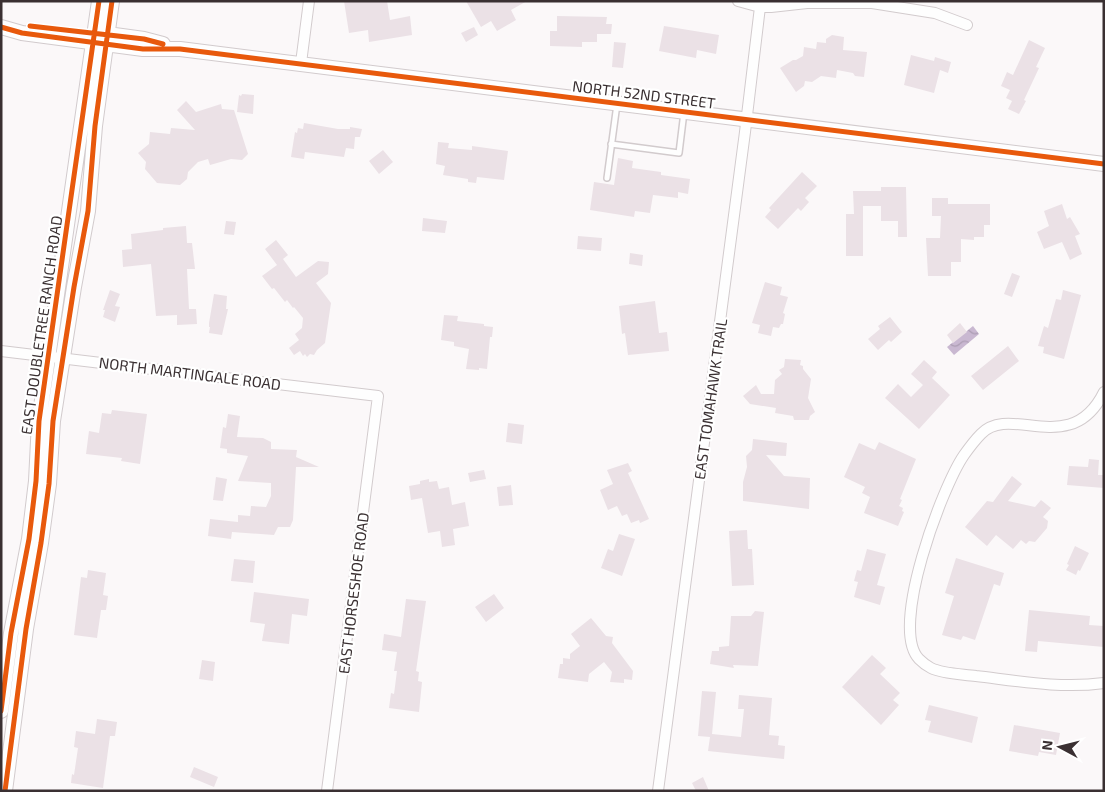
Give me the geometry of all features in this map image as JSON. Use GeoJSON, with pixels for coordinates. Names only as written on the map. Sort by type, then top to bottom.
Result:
{"type":"FeatureCollection","features":[{"type":"Feature","properties":{"kind":"main road","name":"EAST DOUBLETREE RANCH ROAD"},"geometry":{"type":"LineString","coordinates":[[1,711],[12,633],[29,539],[36,481],[39,421],[88,211],[101,38],[99,1]]}},
{"type":"Feature","properties":{"kind":"main road","name":"EAST DOUBLETREE RANCH ROAD"},"geometry":{"type":"LineString","coordinates":[[4,787],[26,629],[48,494],[55,358],[73,178],[101,38],[112,1]]}},
{"type":"Feature","properties":{"kind":"main road","name":"NORTH 52ND STREET"},"geometry":{"type":"LineString","coordinates":[[4,27],[19,24],[101,38],[143,49],[180,49],[1104,164]]}},
{"type":"Feature","properties":{"kind":"main road"},"geometry":{"type":"LineString","coordinates":[[73,178],[90,181]]}},
{"type":"Feature","properties":{"kind":"street"},"geometry":{"type":"LineString","coordinates":[[302,64],[309,1]]}},
{"type":"Feature","properties":{"kind":"street"},"geometry":{"type":"LineString","coordinates":[[738,1],[760,7],[807,3],[872,2],[935,13],[967,25]]}},
{"type":"Feature","properties":{"kind":"street","name":"EAST TOMAHAWK TRAIL"},"geometry":{"type":"LineString","coordinates":[[658,791],[760,7]]}},
{"type":"Feature","properties":{"kind":"street","name":"NORTH MARTINGALE ROAD"},"geometry":{"type":"LineString","coordinates":[[1,352],[378,396]]}},
{"type":"Feature","properties":{"kind":"street"},"geometry":{"type":"LineString","coordinates":[[1104,392],[1098,403],[1086,415],[1076,422],[1062,427],[1016,424],[998,425],[982,432],[964,455],[941,502],[916,577],[908,629],[910,643],[918,658],[931,668],[955,673],[1066,686],[1104,683]]}},
{"type":"Feature","properties":{"kind":"street","name":"EAST HORSESHOE ROAD"},"geometry":{"type":"LineString","coordinates":[[327,791],[378,396]]}},
{"type":"Feature","properties":{"kind":"lane"},"geometry":{"type":"LineString","coordinates":[[607,178],[617,103]]}},
{"type":"Feature","properties":{"kind":"lane"},"geometry":{"type":"LineString","coordinates":[[611,144],[679,153],[684,111]]}},
{"type":"Feature","properties":{"kind":"water"},"geometry":{"type":"Polygon","coordinates":[[[973,326],[979,334],[954,355],[947,347],[973,326]]]}},
{"type":"Feature","properties":{"kind":"building"},"geometry":{"type":"Polygon","coordinates":[[[344,1],[387,1],[390,20],[410,16],[412,35],[369,42],[368,30],[349,33],[344,1]]]}},
{"type":"Feature","properties":{"kind":"building"},"geometry":{"type":"Polygon","coordinates":[[[466,1],[527,1],[511,10],[516,20],[497,31],[491,21],[481,27],[466,1]]]}},
{"type":"Feature","properties":{"kind":"building"},"geometry":{"type":"Polygon","coordinates":[[[557,16],[607,17],[606,24],[612,24],[611,34],[597,34],[597,42],[582,42],[582,47],[550,46],[550,31],[557,31],[557,16]]]}},
{"type":"Feature","properties":{"kind":"building"},"geometry":{"type":"Polygon","coordinates":[[[664,26],[719,35],[716,54],[697,50],[696,58],[659,51],[664,26]]]}},
{"type":"Feature","properties":{"kind":"building"},"geometry":{"type":"Polygon","coordinates":[[[474,27],[478,35],[466,42],[461,33],[474,27]]]}},
{"type":"Feature","properties":{"kind":"building"},"geometry":{"type":"Polygon","coordinates":[[[832,35],[844,37],[843,50],[867,52],[864,77],[837,70],[836,78],[821,76],[812,82],[805,81],[804,86],[796,92],[780,68],[803,56],[804,47],[816,49],[817,42],[826,43],[826,39],[832,35]]]}},
{"type":"Feature","properties":{"kind":"building"},"geometry":{"type":"Polygon","coordinates":[[[1029,40],[1045,48],[1036,67],[1039,68],[1024,100],[1026,101],[1019,114],[1008,109],[1012,101],[1006,98],[1010,90],[1001,86],[1007,72],[1013,75],[1029,40]]]}},
{"type":"Feature","properties":{"kind":"building"},"geometry":{"type":"Polygon","coordinates":[[[614,42],[626,43],[623,68],[612,67],[614,42]]]}},
{"type":"Feature","properties":{"kind":"building"},"geometry":{"type":"Polygon","coordinates":[[[911,55],[934,61],[935,57],[951,62],[948,73],[940,70],[934,93],[904,85],[911,55]]]}},
{"type":"Feature","properties":{"kind":"building"},"geometry":{"type":"Polygon","coordinates":[[[242,94],[254,95],[253,114],[237,112],[239,95],[241,96],[242,94]]]}},
{"type":"Feature","properties":{"kind":"building"},"geometry":{"type":"Polygon","coordinates":[[[186,101],[196,112],[221,104],[222,109],[234,110],[248,154],[242,160],[231,159],[210,165],[208,159],[198,162],[188,172],[187,179],[180,185],[157,183],[145,169],[146,162],[138,153],[149,144],[150,132],[170,134],[171,128],[195,130],[177,110],[186,101]]]}},
{"type":"Feature","properties":{"kind":"building"},"geometry":{"type":"Polygon","coordinates":[[[304,123],[338,129],[350,129],[350,127],[362,129],[360,137],[355,137],[354,149],[346,148],[344,157],[305,152],[304,159],[291,157],[295,132],[297,133],[298,128],[303,129],[304,123]]]}},
{"type":"Feature","properties":{"kind":"building"},"geometry":{"type":"Polygon","coordinates":[[[438,142],[449,143],[448,148],[472,150],[472,146],[508,151],[504,180],[477,177],[476,183],[468,182],[468,179],[443,175],[445,166],[436,164],[438,142]]]}},
{"type":"Feature","properties":{"kind":"building"},"geometry":{"type":"Polygon","coordinates":[[[383,150],[393,162],[379,174],[369,161],[383,150]]]}},
{"type":"Feature","properties":{"kind":"building"},"geometry":{"type":"Polygon","coordinates":[[[618,158],[633,161],[632,168],[690,179],[688,194],[678,192],[678,198],[653,195],[650,213],[635,211],[634,217],[590,210],[594,182],[614,185],[618,158]]]}},
{"type":"Feature","properties":{"kind":"building"},"geometry":{"type":"Polygon","coordinates":[[[802,172],[817,186],[805,198],[809,202],[801,211],[798,208],[778,229],[765,217],[771,210],[769,208],[802,172]]]}},
{"type":"Feature","properties":{"kind":"building"},"geometry":{"type":"Polygon","coordinates":[[[881,187],[906,187],[907,237],[898,237],[898,221],[881,221],[881,206],[863,206],[863,256],[846,256],[846,214],[854,214],[853,191],[881,191],[881,187]]]}},
{"type":"Feature","properties":{"kind":"building"},"geometry":{"type":"Polygon","coordinates":[[[932,198],[948,198],[948,204],[990,204],[990,225],[984,225],[984,237],[974,237],[974,240],[961,239],[961,262],[951,262],[951,276],[928,276],[926,238],[940,238],[941,216],[932,216],[932,198]]]}},
{"type":"Feature","properties":{"kind":"building"},"geometry":{"type":"Polygon","coordinates":[[[1062,204],[1067,219],[1070,217],[1080,234],[1075,236],[1082,254],[1070,260],[1062,242],[1044,249],[1037,232],[1049,226],[1044,211],[1062,204]]]}},
{"type":"Feature","properties":{"kind":"building"},"geometry":{"type":"Polygon","coordinates":[[[423,218],[447,221],[445,233],[422,231],[423,218]]]}},
{"type":"Feature","properties":{"kind":"building"},"geometry":{"type":"Polygon","coordinates":[[[226,221],[236,222],[234,235],[224,234],[226,221]]]}},
{"type":"Feature","properties":{"kind":"building"},"geometry":{"type":"Polygon","coordinates":[[[186,226],[187,243],[192,243],[195,269],[187,269],[189,309],[196,309],[197,324],[177,325],[177,315],[156,316],[151,264],[123,267],[122,250],[132,249],[131,234],[186,226]]]}},
{"type":"Feature","properties":{"kind":"building"},"geometry":{"type":"Polygon","coordinates":[[[578,236],[602,238],[601,251],[577,249],[578,236]]]}},
{"type":"Feature","properties":{"kind":"building"},"geometry":{"type":"Polygon","coordinates":[[[276,240],[288,255],[283,259],[296,277],[318,261],[329,262],[328,274],[316,283],[331,303],[325,343],[314,355],[310,354],[307,357],[305,354],[303,356],[300,351],[294,355],[289,348],[299,340],[295,334],[302,328],[303,318],[287,300],[285,302],[274,288],[272,289],[262,276],[277,265],[265,249],[276,240]]]}},
{"type":"Feature","properties":{"kind":"building"},"geometry":{"type":"Polygon","coordinates":[[[630,253],[643,255],[642,266],[629,264],[630,253]]]}},
{"type":"Feature","properties":{"kind":"building"},"geometry":{"type":"Polygon","coordinates":[[[1012,273],[1020,276],[1012,297],[1004,294],[1012,273]]]}},
{"type":"Feature","properties":{"kind":"building"},"geometry":{"type":"Polygon","coordinates":[[[765,282],[782,287],[780,295],[788,297],[783,313],[785,314],[783,324],[779,328],[773,327],[771,336],[758,333],[760,325],[752,323],[765,282]]]}},
{"type":"Feature","properties":{"kind":"building"},"geometry":{"type":"Polygon","coordinates":[[[110,290],[120,294],[115,306],[120,307],[115,322],[103,317],[105,310],[103,310],[110,290]]]}},
{"type":"Feature","properties":{"kind":"building"},"geometry":{"type":"Polygon","coordinates":[[[1063,290],[1081,295],[1064,359],[1043,353],[1044,347],[1038,346],[1044,326],[1048,328],[1056,299],[1061,300],[1063,290]]]}},
{"type":"Feature","properties":{"kind":"building"},"geometry":{"type":"Polygon","coordinates":[[[214,294],[227,296],[226,309],[228,309],[222,335],[209,333],[214,294]]]}},
{"type":"Feature","properties":{"kind":"building"},"geometry":{"type":"Polygon","coordinates":[[[655,301],[659,333],[667,332],[669,351],[628,355],[625,333],[622,334],[619,306],[655,301]]]}},
{"type":"Feature","properties":{"kind":"building"},"geometry":{"type":"Polygon","coordinates":[[[444,315],[458,316],[457,321],[493,327],[492,337],[490,337],[487,369],[466,369],[469,349],[454,346],[454,342],[441,340],[444,315]]]}},
{"type":"Feature","properties":{"kind":"building"},"geometry":{"type":"Polygon","coordinates":[[[890,317],[902,332],[878,350],[868,339],[880,329],[878,326],[890,317]]]}},
{"type":"Feature","properties":{"kind":"building"},"geometry":{"type":"Polygon","coordinates":[[[960,323],[967,332],[953,343],[947,335],[960,323]]]}},
{"type":"Feature","properties":{"kind":"building"},"geometry":{"type":"Polygon","coordinates":[[[1008,346],[1019,361],[983,390],[971,376],[1008,346]]]}},
{"type":"Feature","properties":{"kind":"building"},"geometry":{"type":"Polygon","coordinates":[[[785,359],[801,360],[800,365],[803,366],[803,369],[811,379],[808,398],[815,412],[810,416],[809,420],[794,420],[793,416],[775,413],[776,408],[750,404],[743,396],[756,385],[761,394],[774,394],[775,380],[782,374],[779,370],[784,367],[785,359]]]}},
{"type":"Feature","properties":{"kind":"building"},"geometry":{"type":"Polygon","coordinates":[[[924,360],[937,372],[932,378],[950,395],[919,429],[885,398],[898,384],[911,397],[923,385],[911,374],[924,360]]]}},
{"type":"Feature","properties":{"kind":"building"},"geometry":{"type":"Polygon","coordinates":[[[112,410],[147,414],[140,464],[121,461],[122,458],[86,454],[89,431],[99,433],[102,413],[111,414],[112,410]]]}},
{"type":"Feature","properties":{"kind":"building"},"geometry":{"type":"Polygon","coordinates":[[[228,414],[240,416],[237,437],[263,438],[271,442],[271,449],[297,450],[296,457],[319,467],[296,467],[293,520],[290,527],[278,527],[274,535],[232,532],[231,539],[208,536],[210,519],[238,522],[238,515],[250,516],[251,506],[266,507],[271,496],[271,483],[238,481],[248,456],[227,453],[227,449],[220,448],[223,427],[226,428],[228,414]]]}},
{"type":"Feature","properties":{"kind":"building"},"geometry":{"type":"Polygon","coordinates":[[[508,423],[524,425],[522,444],[506,442],[508,423]]]}},
{"type":"Feature","properties":{"kind":"building"},"geometry":{"type":"Polygon","coordinates":[[[753,439],[787,443],[786,456],[766,455],[784,476],[810,478],[809,509],[743,501],[743,482],[747,467],[746,456],[752,450],[753,439]]]}},
{"type":"Feature","properties":{"kind":"building"},"geometry":{"type":"Polygon","coordinates":[[[879,442],[916,459],[900,499],[902,500],[899,506],[903,508],[902,511],[904,512],[898,526],[864,513],[870,497],[862,493],[865,487],[844,477],[859,443],[875,450],[879,442]]]}},
{"type":"Feature","properties":{"kind":"building"},"geometry":{"type":"Polygon","coordinates":[[[1089,459],[1099,460],[1098,475],[1104,475],[1104,488],[1067,485],[1069,466],[1088,467],[1089,459]]]}},
{"type":"Feature","properties":{"kind":"building"},"geometry":{"type":"Polygon","coordinates":[[[628,463],[632,471],[628,473],[649,519],[640,523],[639,520],[631,523],[627,514],[622,516],[617,506],[608,510],[600,490],[613,484],[607,470],[628,463]]]}},
{"type":"Feature","properties":{"kind":"building"},"geometry":{"type":"Polygon","coordinates":[[[484,470],[486,479],[470,482],[468,473],[484,470]]]}},
{"type":"Feature","properties":{"kind":"building"},"geometry":{"type":"Polygon","coordinates":[[[1012,476],[1022,484],[1008,501],[1035,507],[1041,500],[1051,508],[1043,517],[1048,521],[1047,528],[1035,542],[1029,541],[1026,544],[1021,540],[1013,549],[996,535],[987,546],[965,527],[987,501],[993,502],[1012,476]]]}},
{"type":"Feature","properties":{"kind":"building"},"geometry":{"type":"Polygon","coordinates":[[[216,477],[227,479],[223,501],[213,500],[216,477]]]}},
{"type":"Feature","properties":{"kind":"building"},"geometry":{"type":"Polygon","coordinates":[[[429,479],[429,482],[437,481],[439,489],[449,487],[452,505],[465,502],[469,526],[453,529],[455,545],[442,547],[440,531],[428,533],[422,498],[411,500],[409,486],[420,484],[420,481],[429,479]]]}},
{"type":"Feature","properties":{"kind":"building"},"geometry":{"type":"Polygon","coordinates":[[[511,485],[513,505],[499,506],[497,487],[511,485]]]}},
{"type":"Feature","properties":{"kind":"building"},"geometry":{"type":"Polygon","coordinates":[[[747,530],[748,549],[752,549],[754,585],[732,586],[729,531],[747,530]]]}},
{"type":"Feature","properties":{"kind":"building"},"geometry":{"type":"Polygon","coordinates":[[[619,534],[635,539],[622,576],[601,568],[608,549],[613,551],[619,534]]]}},
{"type":"Feature","properties":{"kind":"building"},"geometry":{"type":"Polygon","coordinates":[[[1075,546],[1089,553],[1076,575],[1066,570],[1075,546]]]}},
{"type":"Feature","properties":{"kind":"building"},"geometry":{"type":"Polygon","coordinates":[[[867,549],[886,554],[877,585],[885,587],[880,605],[854,597],[858,582],[854,581],[857,570],[861,571],[867,549]]]}},
{"type":"Feature","properties":{"kind":"building"},"geometry":{"type":"Polygon","coordinates":[[[956,558],[1004,573],[1000,586],[994,584],[975,640],[963,636],[961,640],[942,635],[954,596],[945,593],[956,558]]]}},
{"type":"Feature","properties":{"kind":"building"},"geometry":{"type":"Polygon","coordinates":[[[234,559],[255,561],[253,583],[231,581],[234,559]]]}},
{"type":"Feature","properties":{"kind":"building"},"geometry":{"type":"Polygon","coordinates":[[[88,570],[106,573],[103,595],[108,596],[106,610],[101,610],[97,638],[74,635],[81,577],[87,578],[88,570]]]}},
{"type":"Feature","properties":{"kind":"building"},"geometry":{"type":"Polygon","coordinates":[[[254,592],[309,599],[307,616],[292,614],[289,644],[262,641],[265,624],[250,622],[254,592]]]}},
{"type":"Feature","properties":{"kind":"building"},"geometry":{"type":"Polygon","coordinates":[[[494,594],[504,608],[486,622],[475,607],[494,594]]]}},
{"type":"Feature","properties":{"kind":"building"},"geometry":{"type":"Polygon","coordinates":[[[406,599],[426,601],[416,671],[419,672],[418,681],[422,682],[419,712],[389,708],[391,693],[394,694],[397,671],[394,671],[397,652],[382,650],[384,634],[401,637],[406,599]]]}},
{"type":"Feature","properties":{"kind":"building"},"geometry":{"type":"Polygon","coordinates":[[[1029,610],[1090,616],[1089,625],[1104,626],[1104,647],[1038,641],[1037,652],[1025,651],[1029,610]]]}},
{"type":"Feature","properties":{"kind":"building"},"geometry":{"type":"Polygon","coordinates":[[[755,611],[764,612],[758,666],[733,665],[734,668],[710,664],[712,651],[719,651],[719,647],[729,646],[731,616],[751,616],[755,611]]]}},
{"type":"Feature","properties":{"kind":"building"},"geometry":{"type":"Polygon","coordinates":[[[591,618],[606,636],[613,637],[612,643],[633,671],[632,680],[624,679],[624,683],[610,682],[612,672],[604,662],[589,674],[588,682],[558,678],[563,658],[570,659],[570,654],[580,646],[571,634],[591,618]]]}},
{"type":"Feature","properties":{"kind":"building"},"geometry":{"type":"Polygon","coordinates":[[[872,655],[886,668],[880,674],[900,693],[893,700],[899,705],[881,725],[842,687],[872,655]]]}},
{"type":"Feature","properties":{"kind":"building"},"geometry":{"type":"Polygon","coordinates":[[[202,660],[215,662],[213,681],[199,679],[202,660]]]}},
{"type":"Feature","properties":{"kind":"building"},"geometry":{"type":"Polygon","coordinates":[[[702,691],[716,692],[712,734],[741,737],[744,709],[738,709],[739,695],[772,698],[769,735],[779,736],[778,745],[785,746],[784,759],[708,751],[710,737],[698,736],[702,691]]]}},
{"type":"Feature","properties":{"kind":"building"},"geometry":{"type":"Polygon","coordinates":[[[929,705],[978,717],[972,743],[928,732],[931,721],[925,720],[929,705]]]}},
{"type":"Feature","properties":{"kind":"building"},"geometry":{"type":"Polygon","coordinates":[[[97,719],[117,722],[115,736],[110,736],[103,788],[71,783],[78,748],[74,747],[76,731],[95,734],[97,719]]]}},
{"type":"Feature","properties":{"kind":"building"},"geometry":{"type":"Polygon","coordinates":[[[1014,725],[1060,733],[1056,755],[1039,752],[1038,756],[1009,751],[1014,725]]]}},
{"type":"Feature","properties":{"kind":"building"},"geometry":{"type":"Polygon","coordinates":[[[194,767],[218,777],[214,787],[190,777],[194,767]]]}},
{"type":"Feature","properties":{"kind":"building"},"geometry":{"type":"Polygon","coordinates":[[[703,777],[709,791],[696,791],[692,783],[703,777]]]}},
{"type":"Feature","properties":{"kind":"cycle path"},"geometry":{"type":"LineString","coordinates":[[1,711],[11,633],[29,539],[36,481],[39,421],[99,1]]}},
{"type":"Feature","properties":{"kind":"cycle path"},"geometry":{"type":"LineString","coordinates":[[5,791],[26,629],[49,484],[53,421],[88,211],[95,126],[112,1]]}},
{"type":"Feature","properties":{"kind":"cycle path"},"geometry":{"type":"LineString","coordinates":[[30,26],[144,39],[163,44]]}},
{"type":"Feature","properties":{"kind":"cycle path"},"geometry":{"type":"LineString","coordinates":[[1,27],[22,33],[143,49],[180,49],[1104,164]]}}]}
